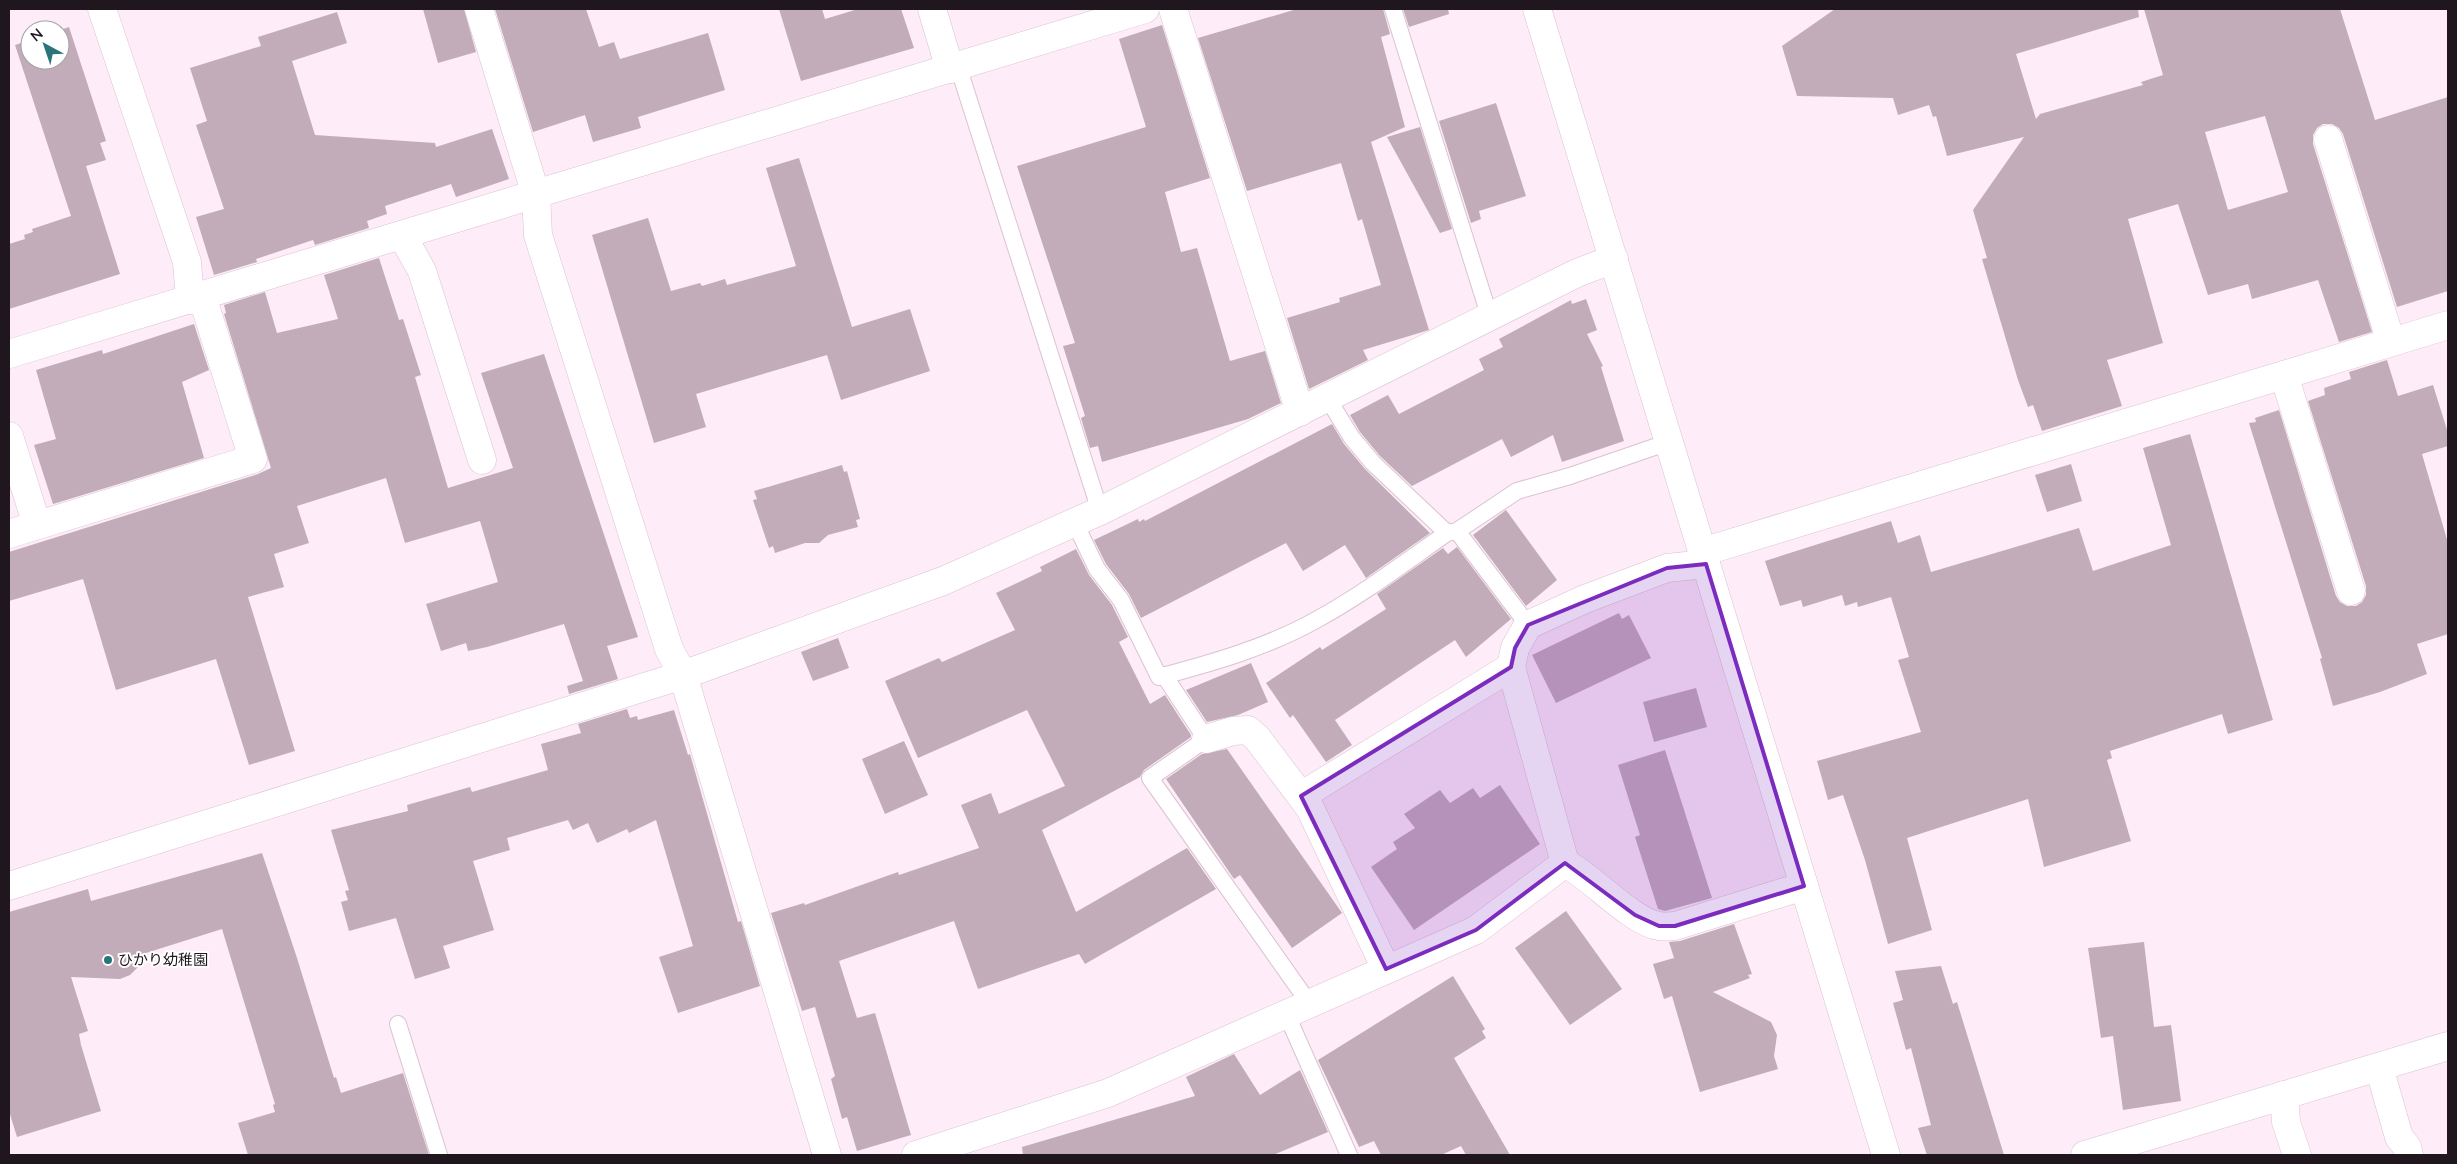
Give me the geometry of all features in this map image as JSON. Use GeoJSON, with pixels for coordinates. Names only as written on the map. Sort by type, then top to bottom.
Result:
{"type":"FeatureCollection","features":[{"type":"Feature","properties":{"kind":"street"},"geometry":{"type":"LineString","coordinates":[[9,534],[253,459],[196,298],[187,262],[102,9]]}},
{"type":"Feature","properties":{"kind":"street"},"geometry":{"type":"LineString","coordinates":[[479,9],[536,195],[538,235],[669,649],[683,675],[827,1155]]}},
{"type":"Feature","properties":{"kind":"street"},"geometry":{"type":"LineString","coordinates":[[932,9],[954,68]]}},
{"type":"Feature","properties":{"kind":"street"},"geometry":{"type":"LineString","coordinates":[[9,354],[1144,9]]}},
{"type":"Feature","properties":{"kind":"street"},"geometry":{"type":"LineString","coordinates":[[1173,9],[1300,412]]}},
{"type":"Feature","properties":{"kind":"street"},"geometry":{"type":"LineString","coordinates":[[1537,9],[1886,1155]]}},
{"type":"Feature","properties":{"kind":"street"},"geometry":{"type":"LineString","coordinates":[[2328,139],[2391,342]]}},
{"type":"Feature","properties":{"kind":"street"},"geometry":{"type":"LineString","coordinates":[[402,235],[422,271],[482,460]]}},
{"type":"Feature","properties":{"kind":"street"},"geometry":{"type":"LineString","coordinates":[[9,886],[683,675],[943,581],[1100,511],[1328,399],[1577,273],[1614,259]]}},
{"type":"Feature","properties":{"kind":"street"},"geometry":{"type":"LineString","coordinates":[[1804,886],[1675,926],[1659,926],[1635,915],[1582,872],[1565,863],[1511,667],[1515,648],[1528,625],[1585,599],[1667,568],[2448,325]]}},
{"type":"Feature","properties":{"kind":"street"},"geometry":{"type":"LineString","coordinates":[[2284,375],[2351,591]]}},
{"type":"Feature","properties":{"kind":"street"},"geometry":{"type":"LineString","coordinates":[[9,436],[37,525]]}},
{"type":"Feature","properties":{"kind":"street"},"geometry":{"type":"LineString","coordinates":[[1301,796],[1511,667]]}},
{"type":"Feature","properties":{"kind":"street"},"geometry":{"type":"LineString","coordinates":[[1206,739],[1233,731],[1248,730],[1257,738],[1310,808],[1386,969]]}},
{"type":"Feature","properties":{"kind":"street"},"geometry":{"type":"LineString","coordinates":[[916,1155],[1108,1093],[1476,930],[1565,863]]}},
{"type":"Feature","properties":{"kind":"street"},"geometry":{"type":"LineString","coordinates":[[2085,1155],[2119,1150],[2284,1095],[2448,1046]]}},
{"type":"Feature","properties":{"kind":"street"},"geometry":{"type":"LineString","coordinates":[[2378,1067],[2399,1137],[2407,1147],[2409,1155]]}},
{"type":"Feature","properties":{"kind":"street"},"geometry":{"type":"LineString","coordinates":[[2284,1095],[2286,1122],[2297,1155]]}},
{"type":"Feature","properties":{"kind":"lane"},"geometry":{"type":"LineString","coordinates":[[1393,9],[1490,318]]}},
{"type":"Feature","properties":{"kind":"lane"},"geometry":{"type":"LineString","coordinates":[[954,68],[1100,511]]}},
{"type":"Feature","properties":{"kind":"lane"},"geometry":{"type":"LineString","coordinates":[[1328,399],[1352,438],[1373,463],[1452,532],[1528,625]]}},
{"type":"Feature","properties":{"kind":"lane"},"geometry":{"type":"LineString","coordinates":[[1074,523],[1097,569],[1121,600],[1159,677],[1244,651],[1316,620],[1517,491],[1570,476],[1669,442]]}},
{"type":"Feature","properties":{"kind":"lane"},"geometry":{"type":"LineString","coordinates":[[1164,675],[1206,739],[1150,778],[1298,1008],[1349,1155]]}},
{"type":"Feature","properties":{"kind":"lane"},"geometry":{"type":"LineString","coordinates":[[398,1024],[439,1155]]}},
{"type":"Feature","properties":{"kind":"highlighted area"},"geometry":{"type":"Polygon","coordinates":[[[1706,564],[1804,886],[1675,926],[1659,926],[1635,915],[1565,863],[1476,930],[1386,969],[1301,796],[1511,667],[1515,648],[1528,625],[1667,568],[1706,564]]]}},
{"type":"Feature","properties":{"kind":"building"},"geometry":{"type":"Polygon","coordinates":[[[423,9],[464,9],[476,52],[438,63],[423,9]]]}},
{"type":"Feature","properties":{"kind":"building"},"geometry":{"type":"Polygon","coordinates":[[[495,9],[586,9],[599,47],[614,42],[620,59],[708,33],[725,90],[638,117],[641,128],[593,142],[585,115],[533,132],[495,9]]]}},
{"type":"Feature","properties":{"kind":"building"},"geometry":{"type":"Polygon","coordinates":[[[779,9],[822,9],[825,19],[858,9],[901,9],[914,48],[801,81],[779,9]]]}},
{"type":"Feature","properties":{"kind":"building"},"geometry":{"type":"Polygon","coordinates":[[[1297,9],[1383,9],[1390,34],[1381,37],[1405,127],[1371,142],[1429,330],[1363,350],[1368,360],[1309,389],[1287,318],[1340,302],[1339,298],[1381,285],[1362,219],[1358,221],[1341,163],[1247,191],[1198,38],[1297,9]]]}},
{"type":"Feature","properties":{"kind":"building"},"geometry":{"type":"Polygon","coordinates":[[[1403,9],[1448,9],[1449,14],[1409,27],[1403,9]]]}},
{"type":"Feature","properties":{"kind":"building"},"geometry":{"type":"Polygon","coordinates":[[[1835,9],[2138,9],[2139,17],[2016,54],[2036,119],[2040,114],[2143,85],[2141,82],[2163,75],[2144,9],[2340,9],[2375,120],[2448,97],[2448,291],[2397,307],[2343,134],[2339,128],[2332,124],[2323,124],[2317,128],[2313,135],[2313,144],[2372,332],[2339,342],[2318,280],[2252,299],[2248,284],[2208,295],[2178,204],[2128,219],[2163,343],[2107,360],[2122,406],[2042,431],[2033,405],[2028,407],[2018,380],[1982,259],[1987,258],[1973,210],[2024,137],[1947,156],[1936,116],[1933,117],[1929,105],[1898,115],[1893,98],[1797,96],[1782,46],[1835,9]],[[2265,116],[2205,132],[2228,210],[2288,192],[2265,116]]]}},
{"type":"Feature","properties":{"kind":"building"},"geometry":{"type":"Polygon","coordinates":[[[337,12],[347,43],[292,61],[315,135],[435,143],[436,147],[492,129],[509,179],[456,197],[451,184],[385,206],[387,214],[367,221],[369,228],[315,245],[313,240],[256,259],[257,262],[214,275],[196,217],[224,209],[196,125],[207,121],[190,68],[261,46],[258,37],[337,12]]]}},
{"type":"Feature","properties":{"kind":"building"},"geometry":{"type":"Polygon","coordinates":[[[1162,25],[1210,178],[1165,192],[1181,252],[1197,248],[1230,361],[1265,351],[1281,403],[1248,419],[1102,462],[1098,446],[1090,448],[1081,418],[1085,416],[1063,346],[1075,343],[1017,166],[1146,127],[1119,39],[1162,25]]]}},
{"type":"Feature","properties":{"kind":"building"},"geometry":{"type":"Polygon","coordinates":[[[70,30],[106,141],[100,143],[106,160],[86,166],[120,274],[9,309],[9,244],[25,239],[24,235],[33,232],[32,229],[71,216],[23,70],[70,70],[70,30]]]}},
{"type":"Feature","properties":{"kind":"building"},"geometry":{"type":"Polygon","coordinates":[[[20,43],[20,60],[15,45],[20,43]]]}},
{"type":"Feature","properties":{"kind":"building"},"geometry":{"type":"Polygon","coordinates":[[[1496,103],[1526,196],[1479,211],[1481,219],[1471,223],[1439,121],[1496,103]]]}},
{"type":"Feature","properties":{"kind":"building"},"geometry":{"type":"Polygon","coordinates":[[[1420,127],[1452,229],[1440,233],[1387,137],[1420,127]]]}},
{"type":"Feature","properties":{"kind":"building"},"geometry":{"type":"Polygon","coordinates":[[[799,158],[852,327],[910,309],[930,371],[841,400],[827,355],[696,394],[706,427],[654,443],[592,235],[648,218],[671,291],[700,283],[702,286],[725,279],[727,285],[796,266],[766,168],[799,158]]]}},
{"type":"Feature","properties":{"kind":"building"},"geometry":{"type":"Polygon","coordinates":[[[379,258],[399,320],[403,319],[421,375],[415,377],[448,488],[513,468],[481,373],[544,354],[638,637],[607,646],[618,679],[569,694],[567,686],[583,681],[564,624],[487,647],[468,651],[466,643],[441,651],[426,604],[498,582],[480,521],[405,543],[386,478],[297,506],[309,543],[274,554],[284,587],[248,597],[295,751],[249,765],[216,659],[116,690],[83,579],[9,601],[9,552],[258,474],[271,468],[224,314],[226,313],[224,305],[265,292],[277,333],[338,319],[324,275],[379,258]]]}},
{"type":"Feature","properties":{"kind":"building"},"geometry":{"type":"Polygon","coordinates":[[[1586,299],[1597,330],[1587,334],[1603,366],[1601,367],[1624,441],[1562,462],[1553,435],[1511,457],[1502,439],[1412,486],[1380,456],[1360,432],[1350,415],[1388,395],[1399,414],[1484,370],[1479,359],[1503,347],[1499,339],[1571,300],[1572,304],[1586,299]]]}},
{"type":"Feature","properties":{"kind":"building"},"geometry":{"type":"Polygon","coordinates":[[[194,324],[209,370],[182,382],[204,458],[53,504],[34,445],[56,439],[36,370],[102,350],[103,354],[194,324]]]}},
{"type":"Feature","properties":{"kind":"building"},"geometry":{"type":"Polygon","coordinates":[[[2387,360],[2398,396],[2433,385],[2448,433],[2448,446],[2422,454],[2448,543],[2448,634],[2417,644],[2427,674],[2380,692],[2333,706],[2320,659],[2322,658],[2249,423],[2256,422],[2255,418],[2279,410],[2336,596],[2340,602],[2347,606],[2356,606],[2362,602],[2366,595],[2366,586],[2308,401],[2325,395],[2324,388],[2351,379],[2349,372],[2387,360]]]}},
{"type":"Feature","properties":{"kind":"building"},"geometry":{"type":"Polygon","coordinates":[[[1332,424],[1344,444],[1365,469],[1430,533],[1366,578],[1345,545],[1303,571],[1286,543],[1141,618],[1129,594],[1106,564],[1094,540],[1138,519],[1139,522],[1144,519],[1145,521],[1332,424]]]}},
{"type":"Feature","properties":{"kind":"building"},"geometry":{"type":"Polygon","coordinates":[[[2190,434],[2273,720],[2228,734],[2222,714],[2110,751],[2112,758],[2107,760],[2131,841],[2044,867],[2028,799],[1907,838],[1932,930],[1888,944],[1865,860],[1843,795],[1828,800],[1817,761],[1921,732],[1898,660],[1909,657],[1891,597],[1858,607],[1857,602],[1845,606],[1842,595],[1803,607],[1801,600],[1780,606],[1765,561],[1891,521],[1898,543],[1920,535],[1931,572],[2079,528],[2093,571],[2171,545],[2143,448],[2190,434]]]}},
{"type":"Feature","properties":{"kind":"building"},"geometry":{"type":"Polygon","coordinates":[[[2071,464],[2082,501],[2047,512],[2035,475],[2071,464]]]}},
{"type":"Feature","properties":{"kind":"building"},"geometry":{"type":"Polygon","coordinates":[[[842,465],[844,472],[847,471],[860,519],[856,520],[858,527],[828,535],[819,543],[805,543],[775,553],[773,546],[769,548],[753,500],[757,499],[754,491],[842,465]]]}},
{"type":"Feature","properties":{"kind":"building"},"geometry":{"type":"Polygon","coordinates":[[[1506,510],[1557,580],[1526,606],[1473,535],[1506,510]]]}},
{"type":"Feature","properties":{"kind":"building"},"geometry":{"type":"Polygon","coordinates":[[[1457,547],[1511,619],[1466,657],[1455,640],[1335,720],[1352,745],[1326,762],[1293,715],[1290,718],[1266,683],[1320,647],[1322,650],[1386,609],[1377,594],[1443,548],[1448,554],[1457,547]]]}},
{"type":"Feature","properties":{"kind":"building"},"geometry":{"type":"Polygon","coordinates":[[[1076,549],[1089,575],[1112,605],[1128,637],[1119,642],[1150,704],[1165,695],[1191,737],[1144,770],[1140,777],[1042,830],[1076,912],[1187,848],[1216,889],[1085,964],[1079,954],[978,989],[954,921],[839,961],[857,1018],[875,1013],[911,1135],[857,1151],[847,1117],[842,1119],[831,1079],[835,1076],[815,1007],[802,1011],[771,913],[804,903],[805,905],[898,872],[899,875],[979,848],[961,805],[991,793],[999,814],[1065,786],[1027,710],[918,758],[885,681],[939,658],[942,662],[1015,630],[996,593],[1042,571],[1040,567],[1076,549]]]}},
{"type":"Feature","properties":{"kind":"building"},"geometry":{"type":"Polygon","coordinates":[[[1619,613],[1622,619],[1629,615],[1651,658],[1556,703],[1532,655],[1619,613]]]}},
{"type":"Feature","properties":{"kind":"building"},"geometry":{"type":"Polygon","coordinates":[[[838,638],[849,668],[813,681],[801,652],[838,638]]]}},
{"type":"Feature","properties":{"kind":"building"},"geometry":{"type":"Polygon","coordinates":[[[1251,663],[1268,702],[1238,715],[1207,722],[1186,690],[1251,663]]]}},
{"type":"Feature","properties":{"kind":"building"},"geometry":{"type":"Polygon","coordinates":[[[1696,688],[1707,727],[1654,742],[1643,702],[1696,688]]]}},
{"type":"Feature","properties":{"kind":"building"},"geometry":{"type":"Polygon","coordinates":[[[627,709],[630,718],[637,716],[638,720],[674,710],[688,755],[690,754],[738,922],[741,921],[760,986],[678,1013],[659,957],[693,946],[656,820],[629,833],[627,829],[597,843],[588,823],[573,830],[568,820],[507,838],[510,850],[473,861],[494,930],[443,946],[450,968],[415,979],[396,918],[349,931],[341,902],[348,900],[345,891],[349,890],[331,830],[408,811],[407,805],[470,787],[472,792],[548,770],[541,744],[581,733],[578,724],[627,709]]]}},
{"type":"Feature","properties":{"kind":"building"},"geometry":{"type":"Polygon","coordinates":[[[904,741],[928,795],[885,814],[862,759],[904,741]]]}},
{"type":"Feature","properties":{"kind":"building"},"geometry":{"type":"Polygon","coordinates":[[[1227,749],[1342,913],[1292,948],[1240,875],[1234,879],[1166,779],[1202,754],[1227,749]]]}},
{"type":"Feature","properties":{"kind":"building"},"geometry":{"type":"Polygon","coordinates":[[[1665,750],[1712,898],[1665,911],[1658,909],[1635,837],[1640,835],[1618,765],[1665,750]]]}},
{"type":"Feature","properties":{"kind":"building"},"geometry":{"type":"Polygon","coordinates":[[[1500,785],[1540,844],[1414,930],[1371,867],[1397,849],[1393,842],[1415,828],[1404,814],[1440,790],[1450,803],[1473,788],[1480,798],[1500,785]]]}},
{"type":"Feature","properties":{"kind":"building"},"geometry":{"type":"Polygon","coordinates":[[[262,853],[334,1078],[336,1077],[341,1093],[403,1073],[429,1155],[248,1155],[238,1123],[275,1112],[273,1105],[275,1104],[222,929],[146,953],[137,968],[130,975],[120,979],[71,977],[88,1031],[79,1034],[81,1045],[101,1111],[17,1137],[9,1111],[9,912],[88,889],[91,901],[262,853]]]}},
{"type":"Feature","properties":{"kind":"building"},"geometry":{"type":"Polygon","coordinates":[[[1566,911],[1622,989],[1570,1025],[1515,948],[1566,911]]]}},
{"type":"Feature","properties":{"kind":"building"},"geometry":{"type":"Polygon","coordinates":[[[1734,924],[1752,974],[1748,975],[1750,978],[1713,992],[1771,1022],[1777,1035],[1774,1056],[1778,1069],[1700,1092],[1672,996],[1664,999],[1653,964],[1674,958],[1669,942],[1680,941],[1734,924]]]}},
{"type":"Feature","properties":{"kind":"building"},"geometry":{"type":"Polygon","coordinates":[[[2144,942],[2154,1027],[2171,1025],[2181,1101],[2123,1110],[2113,1036],[2101,1038],[2088,948],[2144,942]]]}},
{"type":"Feature","properties":{"kind":"building"},"geometry":{"type":"Polygon","coordinates":[[[1941,966],[1953,1004],[1957,1002],[2004,1155],[1927,1155],[1918,1128],[1931,1125],[1911,1048],[1906,1050],[1893,1003],[1903,1000],[1895,971],[1941,966]]]}},
{"type":"Feature","properties":{"kind":"building"},"geometry":{"type":"Polygon","coordinates":[[[1453,976],[1485,1029],[1482,1031],[1486,1038],[1454,1058],[1510,1155],[1466,1155],[1461,1146],[1441,1155],[1381,1155],[1374,1141],[1359,1147],[1318,1060],[1453,976]]]}},
{"type":"Feature","properties":{"kind":"building"},"geometry":{"type":"Polygon","coordinates":[[[1234,1054],[1260,1095],[1300,1070],[1328,1132],[1273,1155],[1023,1155],[1022,1147],[1195,1096],[1186,1077],[1234,1054]]]}},
{"type":"Feature","properties":{"kind":"place","name":"ひかり幼稚園"},"geometry":{"type":"Point","coordinates":[108,960]}}]}
